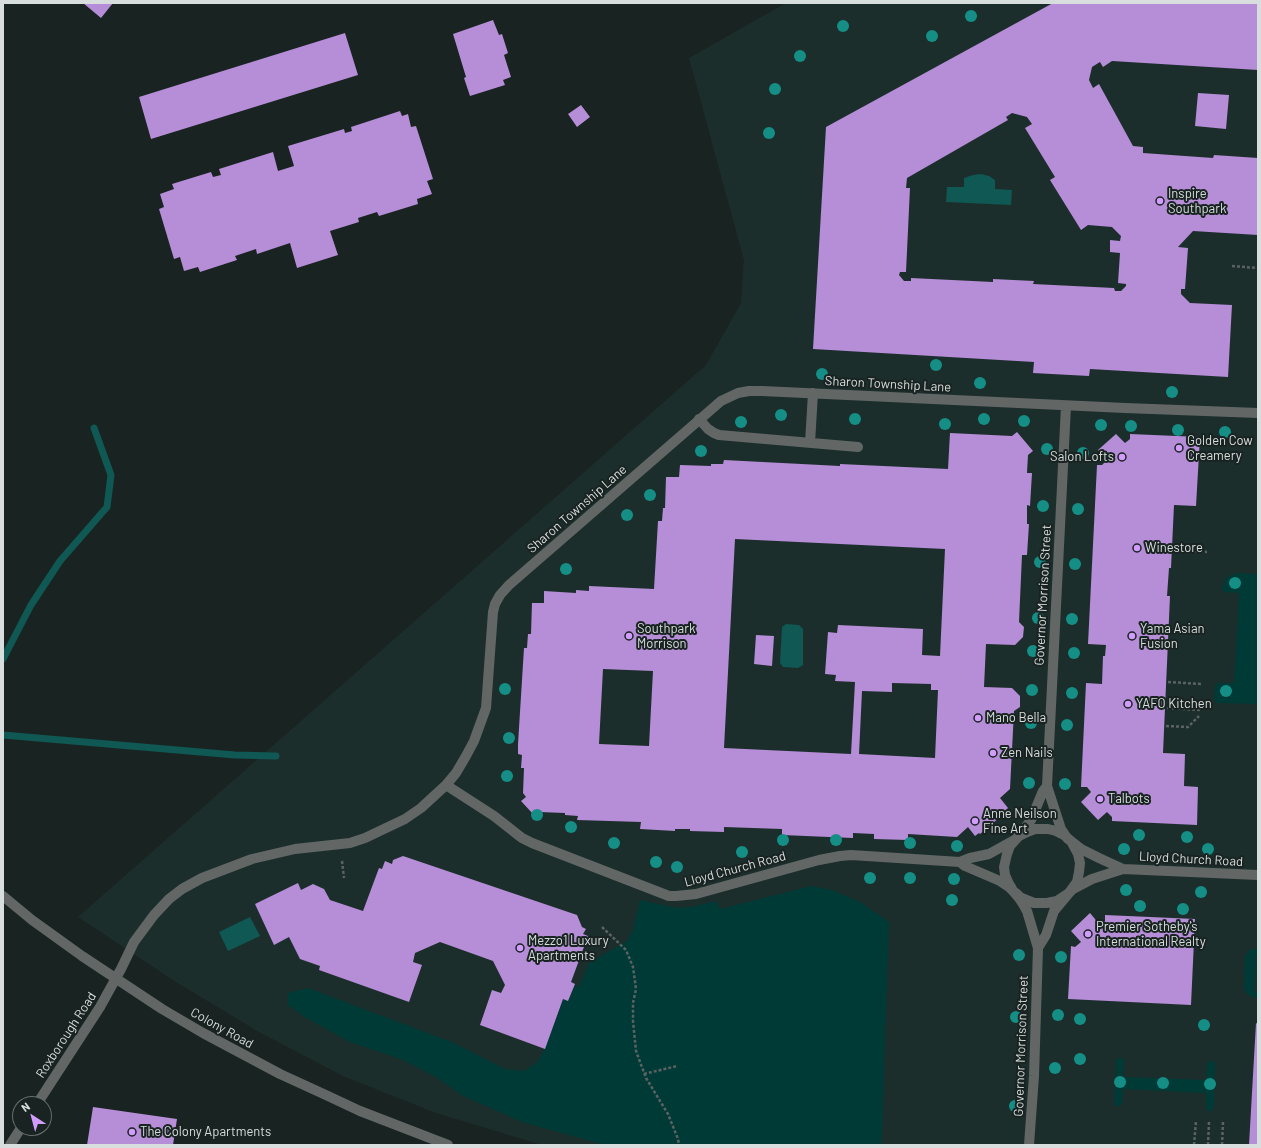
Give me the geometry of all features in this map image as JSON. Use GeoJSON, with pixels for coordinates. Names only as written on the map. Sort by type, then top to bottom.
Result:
{"type":"FeatureCollection","features":[{"type":"Feature","properties":{"kind":"street","name":"Sharon Township Lane"},"geometry":{"type":"LineString","coordinates":[[116,979],[138,936],[162,906],[182,889],[202,878],[252,859],[295,849],[350,843],[365,838],[405,819],[421,808],[446,785],[456,773],[471,746],[486,708],[493,612],[500,595],[509,585],[721,401],[738,393],[762,391],[1066,406],[1258,413]]}},
{"type":"Feature","properties":{"kind":"street"},"geometry":{"type":"LineString","coordinates":[[810,443],[813,393]]}},
{"type":"Feature","properties":{"kind":"street","name":"Governor Morrison Street"},"geometry":{"type":"LineString","coordinates":[[1038,948],[1046,935],[1054,911],[1077,882],[1080,863],[1076,850],[1061,829],[1047,786],[1066,406]]}},
{"type":"Feature","properties":{"kind":"street"},"geometry":{"type":"LineString","coordinates":[[700,419],[708,429],[719,435],[858,447]]}},
{"type":"Feature","properties":{"kind":"street","name":"Lloyd Church Road"},"geometry":{"type":"LineString","coordinates":[[446,785],[494,816],[522,838],[532,843],[669,896],[696,894],[819,860],[840,856],[851,855],[960,862],[965,859],[989,854],[1016,839]]}},
{"type":"Feature","properties":{"kind":"street","name":"Governor Morrison Street"},"geometry":{"type":"LineString","coordinates":[[1029,1145],[1034,1076],[1038,948],[1035,942],[1030,918],[1023,904],[1007,880],[1004,867],[1006,854],[1010,846],[1031,820],[1043,791],[1047,786]]}},
{"type":"Feature","properties":{"kind":"street"},"geometry":{"type":"LineString","coordinates":[[1016,839],[1027,832],[1044,828],[1056,831],[1067,838]]}},
{"type":"Feature","properties":{"kind":"street","name":"Lloyd Church Road"},"geometry":{"type":"LineString","coordinates":[[1067,838],[1084,851],[1123,869]]}},
{"type":"Feature","properties":{"kind":"street","name":"Lloyd Church Road"},"geometry":{"type":"LineString","coordinates":[[960,862],[965,866],[1000,881],[1013,891]]}},
{"type":"Feature","properties":{"kind":"street","name":"Lloyd Church Road"},"geometry":{"type":"LineString","coordinates":[[1068,893],[1092,879],[1123,869],[1258,875]]}},
{"type":"Feature","properties":{"kind":"street"},"geometry":{"type":"LineString","coordinates":[[1013,891],[1024,899],[1038,904],[1056,901],[1068,893]]}},
{"type":"Feature","properties":{"kind":"street","name":"Colony Road"},"geometry":{"type":"LineString","coordinates":[[3,896],[32,920],[82,956],[162,1009],[196,1029],[280,1074],[360,1111],[448,1145]]}},
{"type":"Feature","properties":{"kind":"street","name":"Roxborough Road"},"geometry":{"type":"LineString","coordinates":[[42,1096],[116,979]]}},
{"type":"Feature","properties":{"kind":"street"},"geometry":{"type":"LineString","coordinates":[[10,1145],[16,1136]]}},
{"type":"Feature","properties":{"kind":"path"},"geometry":{"type":"LineString","coordinates":[[1232,266],[1258,268]]}},
{"type":"Feature","properties":{"kind":"path"},"geometry":{"type":"LineString","coordinates":[[1175,550],[1207,552]]}},
{"type":"Feature","properties":{"kind":"path"},"geometry":{"type":"LineString","coordinates":[[1168,682],[1201,684]]}},
{"type":"Feature","properties":{"kind":"path"},"geometry":{"type":"LineString","coordinates":[[1167,708],[1200,710]]}},
{"type":"Feature","properties":{"kind":"path"},"geometry":{"type":"LineString","coordinates":[[1166,726],[1188,727],[1199,716]]}},
{"type":"Feature","properties":{"kind":"path"},"geometry":{"type":"LineString","coordinates":[[602,927],[626,950],[633,967],[636,989],[633,1011],[636,1051],[644,1074],[668,1114],[680,1145]]}},
{"type":"Feature","properties":{"kind":"path"},"geometry":{"type":"LineString","coordinates":[[644,1074],[677,1066]]}},
{"type":"Feature","properties":{"kind":"path"},"geometry":{"type":"LineString","coordinates":[[1194,1145],[1196,1121]]}},
{"type":"Feature","properties":{"kind":"path"},"geometry":{"type":"LineString","coordinates":[[1208,1145],[1209,1122]]}},
{"type":"Feature","properties":{"kind":"path"},"geometry":{"type":"LineString","coordinates":[[1222,1145],[1223,1122]]}},
{"type":"Feature","properties":{"kind":"shaded area"},"geometry":{"type":"Polygon","coordinates":[[[786,3],[1258,3],[1258,1145],[542,1145],[436,1113],[343,1076],[259,1032],[176,982],[78,917],[706,365],[741,303],[744,260],[689,58],[786,3]]]}},
{"type":"Feature","properties":{"kind":"shaded area"},"geometry":{"type":"Polygon","coordinates":[[[981,174],[989,176],[995,180],[995,189],[1012,190],[1011,205],[946,202],[947,187],[964,187],[964,178],[981,174]]]}},
{"type":"Feature","properties":{"kind":"shaded area"},"geometry":{"type":"Polygon","coordinates":[[[1237,573],[1258,574],[1258,704],[1217,703],[1214,700],[1215,685],[1218,683],[1234,683],[1239,593],[1224,592],[1222,589],[1225,579],[1237,573]]]}},
{"type":"Feature","properties":{"kind":"shaded area"},"geometry":{"type":"Polygon","coordinates":[[[786,624],[799,625],[803,629],[803,665],[798,668],[783,667],[780,663],[782,627],[786,624]]]}},
{"type":"Feature","properties":{"kind":"shaded area"},"geometry":{"type":"Polygon","coordinates":[[[811,886],[832,890],[860,902],[889,922],[881,1145],[605,1145],[522,1122],[463,1096],[436,1077],[403,1060],[350,1042],[303,1016],[288,1005],[288,993],[308,988],[452,1042],[505,1069],[524,1071],[537,1062],[545,1049],[563,999],[569,1000],[575,984],[579,987],[589,963],[627,941],[633,930],[640,900],[677,908],[691,907],[716,901],[720,909],[811,886]]]}},
{"type":"Feature","properties":{"kind":"shaded area"},"geometry":{"type":"Polygon","coordinates":[[[250,917],[260,936],[228,951],[219,932],[250,917]]]}},
{"type":"Feature","properties":{"kind":"shaded area"},"geometry":{"type":"Polygon","coordinates":[[[1258,949],[1258,954],[1256,954],[1254,991],[1258,992],[1258,998],[1250,996],[1244,989],[1245,956],[1248,951],[1258,949]]]}},
{"type":"Feature","properties":{"kind":"shaded area"},"geometry":{"type":"Polygon","coordinates":[[[1118,1058],[1122,1058],[1124,1061],[1123,1077],[1206,1080],[1207,1064],[1210,1061],[1214,1061],[1214,1107],[1211,1111],[1207,1111],[1206,1093],[1123,1089],[1122,1103],[1120,1106],[1115,1106],[1116,1061],[1118,1058]]]}},
{"type":"Feature","properties":{"kind":"building"},"geometry":{"type":"Polygon","coordinates":[[[83,3],[113,3],[101,18],[83,3]]]}},
{"type":"Feature","properties":{"kind":"building","name":"Inspire Southpark"},"geometry":{"type":"Polygon","coordinates":[[[1053,3],[1258,3],[1258,70],[1112,61],[1103,67],[1100,62],[1092,67],[1089,80],[1093,88],[1099,84],[1133,146],[1143,147],[1143,153],[1213,158],[1214,155],[1258,158],[1258,235],[1193,231],[1178,247],[1188,248],[1185,289],[1181,289],[1181,294],[1190,303],[1232,305],[1228,377],[1090,369],[1089,376],[1033,373],[1034,362],[813,349],[826,127],[1053,3]],[[1012,113],[1006,117],[1008,120],[907,178],[906,188],[910,188],[906,272],[900,272],[899,275],[904,281],[911,281],[911,278],[993,282],[993,279],[1034,281],[1033,284],[1114,288],[1115,291],[1121,291],[1126,286],[1126,284],[1118,283],[1120,253],[1110,252],[1110,240],[1120,241],[1121,236],[1112,227],[1088,225],[1081,230],[1050,180],[1055,177],[1025,128],[1032,124],[1027,117],[1012,113]]]}},
{"type":"Feature","properties":{"kind":"building"},"geometry":{"type":"Polygon","coordinates":[[[493,20],[499,35],[502,34],[508,53],[504,55],[511,77],[503,80],[505,85],[470,96],[453,34],[493,20]]]}},
{"type":"Feature","properties":{"kind":"building"},"geometry":{"type":"Polygon","coordinates":[[[345,33],[358,75],[151,139],[139,97],[345,33]]]}},
{"type":"Feature","properties":{"kind":"building"},"geometry":{"type":"Polygon","coordinates":[[[1198,93],[1229,95],[1226,129],[1195,126],[1198,93]]]}},
{"type":"Feature","properties":{"kind":"building"},"geometry":{"type":"Polygon","coordinates":[[[581,105],[590,117],[577,127],[568,114],[581,105]]]}},
{"type":"Feature","properties":{"kind":"building"},"geometry":{"type":"Polygon","coordinates":[[[400,111],[402,116],[408,114],[411,127],[416,126],[433,179],[427,181],[432,194],[417,199],[418,204],[379,216],[377,212],[358,218],[359,222],[330,231],[338,255],[297,268],[290,243],[257,254],[256,249],[235,256],[237,260],[200,272],[198,267],[184,271],[180,257],[174,259],[159,209],[164,207],[160,194],[174,189],[172,184],[211,172],[213,177],[221,175],[219,169],[273,152],[278,171],[294,166],[288,146],[344,129],[345,133],[352,131],[351,127],[400,111]]]}},
{"type":"Feature","properties":{"kind":"building","name":"Southpark Morrison"},"geometry":{"type":"Polygon","coordinates":[[[1017,432],[1033,451],[1028,455],[1027,473],[1032,473],[1030,506],[1027,505],[1027,524],[1029,524],[1027,555],[1022,555],[1019,622],[1024,627],[1023,637],[1015,645],[986,644],[984,687],[1012,688],[1020,696],[1020,707],[1014,711],[1010,789],[1000,798],[1008,808],[1006,810],[1007,811],[980,834],[979,833],[975,836],[968,827],[957,837],[908,834],[908,840],[874,839],[874,834],[853,833],[853,838],[782,835],[782,829],[724,827],[724,832],[690,831],[690,829],[675,829],[675,831],[640,829],[641,822],[577,820],[578,816],[565,815],[565,813],[539,812],[538,810],[533,814],[521,801],[526,797],[523,793],[524,768],[521,768],[522,755],[518,754],[518,744],[524,648],[527,648],[528,634],[531,634],[532,603],[544,603],[544,591],[576,593],[576,590],[589,591],[589,586],[654,589],[658,521],[662,521],[663,508],[665,508],[666,477],[679,477],[680,465],[711,466],[711,464],[723,464],[724,460],[840,466],[840,464],[948,469],[950,433],[1012,436],[1017,432]],[[735,539],[724,748],[851,754],[855,682],[835,681],[836,675],[825,674],[828,632],[837,633],[838,625],[923,629],[922,655],[940,656],[945,549],[735,539]],[[603,669],[599,744],[649,746],[653,671],[603,669]],[[892,683],[892,692],[862,691],[859,754],[935,758],[938,690],[931,690],[931,684],[892,683]]]}},
{"type":"Feature","properties":{"kind":"building"},"geometry":{"type":"Polygon","coordinates":[[[1116,434],[1125,443],[1130,439],[1130,434],[1200,437],[1196,506],[1174,505],[1171,568],[1169,568],[1167,596],[1170,596],[1163,753],[1185,754],[1184,786],[1198,787],[1197,825],[1112,821],[1112,817],[1107,812],[1098,820],[1081,802],[1091,792],[1087,787],[1081,787],[1086,683],[1102,684],[1103,656],[1105,656],[1106,645],[1088,644],[1097,465],[1102,465],[1107,460],[1098,450],[1116,434]]]}},
{"type":"Feature","properties":{"kind":"building"},"geometry":{"type":"Polygon","coordinates":[[[756,635],[774,636],[772,666],[754,664],[756,635]]]}},
{"type":"Feature","properties":{"kind":"building","name":"Mezzo1 Luxury Apartments"},"geometry":{"type":"Polygon","coordinates":[[[403,856],[577,915],[582,927],[586,929],[583,934],[588,936],[571,982],[575,984],[568,1001],[563,999],[545,1049],[480,1025],[492,990],[501,993],[505,985],[493,961],[440,942],[415,953],[413,962],[422,965],[409,1002],[319,970],[320,966],[300,959],[289,937],[274,945],[255,904],[298,883],[301,890],[313,884],[324,889],[330,900],[363,911],[379,868],[382,869],[385,861],[392,864],[393,860],[403,856]]]}},
{"type":"Feature","properties":{"kind":"building"},"geometry":{"type":"Polygon","coordinates":[[[1090,913],[1100,925],[1105,921],[1105,915],[1195,919],[1191,1005],[1068,999],[1071,946],[1075,947],[1081,942],[1071,931],[1090,913]]]}},
{"type":"Feature","properties":{"kind":"building"},"geometry":{"type":"Polygon","coordinates":[[[1256,1023],[1258,1024],[1258,1145],[1249,1145],[1256,1023]]]}},
{"type":"Feature","properties":{"kind":"building","name":"The Colony Apartments"},"geometry":{"type":"Polygon","coordinates":[[[93,1107],[177,1119],[173,1145],[87,1145],[93,1107]]]}},
{"type":"Feature","properties":{"kind":"waterway"},"geometry":{"type":"LineString","coordinates":[[3,659],[31,605],[60,561],[107,507],[111,475],[94,428]]}},
{"type":"Feature","properties":{"kind":"waterway"},"geometry":{"type":"LineString","coordinates":[[3,735],[235,755],[276,756]]}},
{"type":"Feature","properties":{"kind":"place","name":"Inspire Southpark"},"geometry":{"type":"Point","coordinates":[1160,201]}},
{"type":"Feature","properties":{"kind":"place","name":"Golden Cow Creamery"},"geometry":{"type":"Point","coordinates":[1179,448]}},
{"type":"Feature","properties":{"kind":"place","name":"Salon Lofts"},"geometry":{"type":"Point","coordinates":[1122,457]}},
{"type":"Feature","properties":{"kind":"place","name":"Winestore"},"geometry":{"type":"Point","coordinates":[1137,548]}},
{"type":"Feature","properties":{"kind":"place","name":"Southpark Morrison"},"geometry":{"type":"Point","coordinates":[629,636]}},
{"type":"Feature","properties":{"kind":"place","name":"Yama Asian Fusion"},"geometry":{"type":"Point","coordinates":[1132,636]}},
{"type":"Feature","properties":{"kind":"place","name":"YAFO Kitchen"},"geometry":{"type":"Point","coordinates":[1128,704]}},
{"type":"Feature","properties":{"kind":"place","name":"Mano Bella"},"geometry":{"type":"Point","coordinates":[978,718]}},
{"type":"Feature","properties":{"kind":"place","name":"Zen Nails"},"geometry":{"type":"Point","coordinates":[993,753]}},
{"type":"Feature","properties":{"kind":"place","name":"Talbots"},"geometry":{"type":"Point","coordinates":[1100,799]}},
{"type":"Feature","properties":{"kind":"place","name":"Anne Neilson Fine Art"},"geometry":{"type":"Point","coordinates":[975,821]}},
{"type":"Feature","properties":{"kind":"place","name":"Premier Sotheby's International Realty"},"geometry":{"type":"Point","coordinates":[1088,934]}},
{"type":"Feature","properties":{"kind":"place","name":"Mezzo1 Luxury Apartments"},"geometry":{"type":"Point","coordinates":[520,948]}},
{"type":"Feature","properties":{"kind":"place","name":"The Colony Apartments"},"geometry":{"type":"Point","coordinates":[132,1132]}}]}
